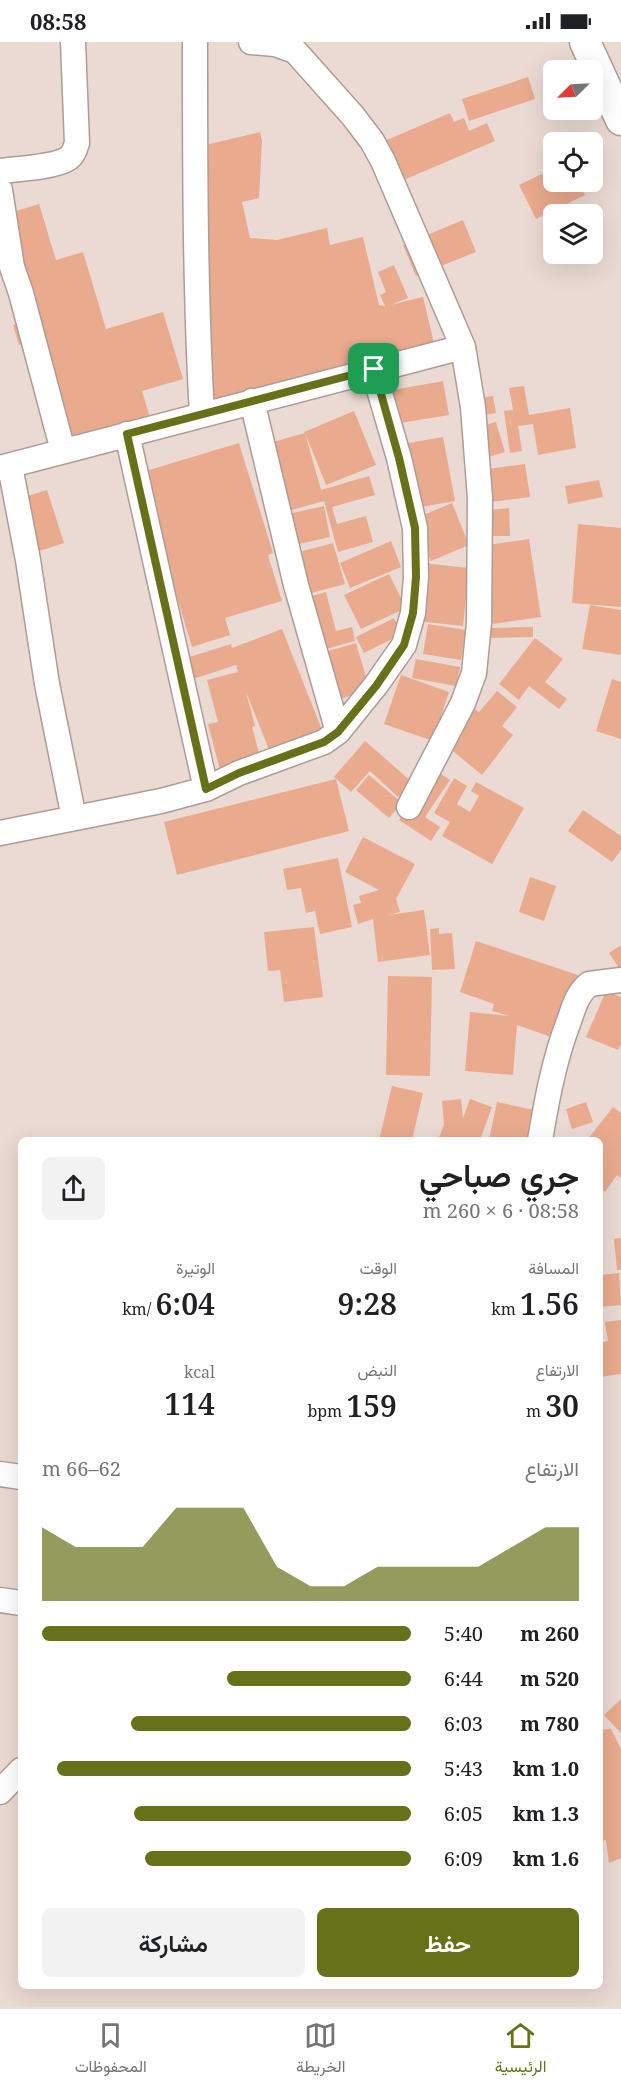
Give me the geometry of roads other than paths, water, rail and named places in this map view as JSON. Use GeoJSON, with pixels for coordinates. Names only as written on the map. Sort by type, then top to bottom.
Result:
{"type":"FeatureCollection","features":[{"type":"Feature","properties":{"kind":"street"},"geometry":{"type":"LineString","coordinates":[[0,171],[58,163],[69,159],[74,152],[77,143],[73,42]]}},
{"type":"Feature","properties":{"kind":"street"},"geometry":{"type":"LineString","coordinates":[[195,42],[198,343],[202,415]]}},
{"type":"Feature","properties":{"kind":"street"},"geometry":{"type":"LineString","coordinates":[[251,42],[275,43],[296,51],[372,141],[383,161],[463,347],[473,407],[480,498],[479,623],[474,673],[463,704],[409,807]]}},
{"type":"Feature","properties":{"kind":"street"},"geometry":{"type":"LineString","coordinates":[[585,42],[621,120]]}},
{"type":"Feature","properties":{"kind":"street"},"geometry":{"type":"LineString","coordinates":[[0,190],[6,268],[21,293],[63,451]]}},
{"type":"Feature","properties":{"kind":"street"},"geometry":{"type":"LineString","coordinates":[[74,819],[47,684],[28,560],[5,467],[463,347]]}},
{"type":"Feature","properties":{"kind":"street"},"geometry":{"type":"LineString","coordinates":[[0,833],[160,801],[206,789],[239,773],[324,742],[338,732],[376,686],[404,645],[413,613],[416,577],[415,528],[399,458],[374,369]]}},
{"type":"Feature","properties":{"kind":"street"},"geometry":{"type":"LineString","coordinates":[[252,401],[296,585],[338,732]]}},
{"type":"Feature","properties":{"kind":"street"},"geometry":{"type":"LineString","coordinates":[[127,434],[206,789]]}},
{"type":"Feature","properties":{"kind":"street"},"geometry":{"type":"LineString","coordinates":[[541,1137],[558,1050],[578,996],[589,984],[621,980]]}},
{"type":"Feature","properties":{"kind":"street"},"geometry":{"type":"LineString","coordinates":[[0,1474],[18,1477]]}},
{"type":"Feature","properties":{"kind":"street"},"geometry":{"type":"LineString","coordinates":[[0,1600],[18,1603]]}},
{"type":"Feature","properties":{"kind":"street"},"geometry":{"type":"LineString","coordinates":[[0,1792],[18,1773]]}}]}
